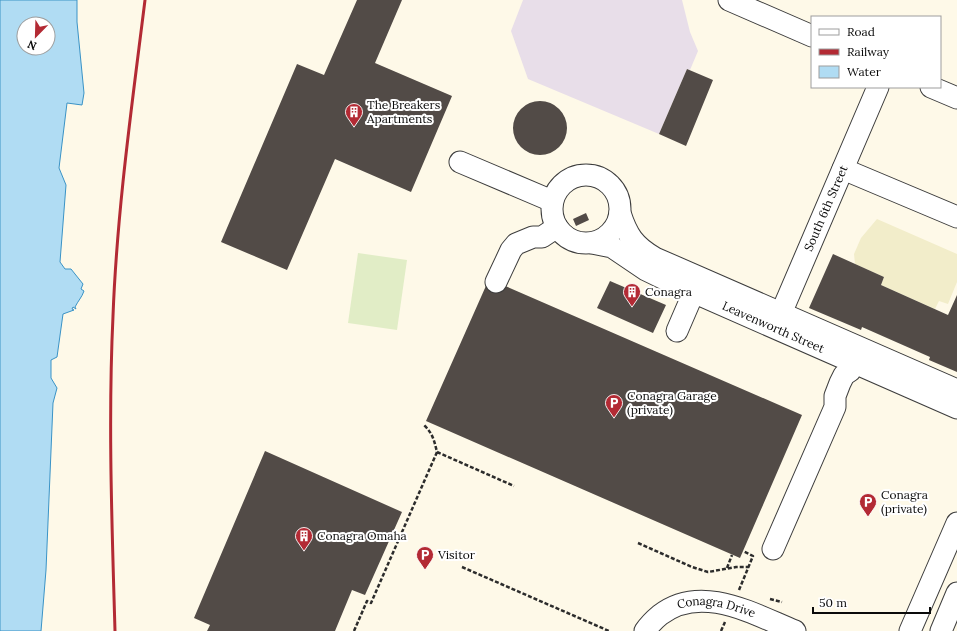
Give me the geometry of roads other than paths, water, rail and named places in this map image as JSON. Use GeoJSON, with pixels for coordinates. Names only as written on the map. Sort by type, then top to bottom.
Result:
{"type":"FeatureCollection","features":[{"type":"Feature","properties":{"kind":"street"},"geometry":{"type":"LineString","coordinates":[[729,0],[811,36]]}},
{"type":"Feature","properties":{"kind":"street","name":"South 6th Street"},"geometry":{"type":"LineString","coordinates":[[778,321],[878,88]]}},
{"type":"Feature","properties":{"kind":"street"},"geometry":{"type":"LineString","coordinates":[[933,88],[957,98]]}},
{"type":"Feature","properties":{"kind":"street"},"geometry":{"type":"LineString","coordinates":[[460,162],[552,201],[552,217],[549,232],[516,244],[511,250],[496,282]]}},
{"type":"Feature","properties":{"kind":"street"},"geometry":{"type":"LineString","coordinates":[[843,169],[957,217]]}},
{"type":"Feature","properties":{"kind":"street","name":"Leavenworth Street"},"geometry":{"type":"LineString","coordinates":[[552,201],[557,190],[565,181],[575,176],[592,175],[607,182],[614,190],[619,200],[620,213],[629,236],[643,251],[697,285]]}},
{"type":"Feature","properties":{"kind":"street"},"geometry":{"type":"LineString","coordinates":[[592,243],[602,239],[611,232],[617,224],[620,213]]}},
{"type":"Feature","properties":{"kind":"street","name":"Leavenworth Street"},"geometry":{"type":"LineString","coordinates":[[549,232],[560,232],[570,239],[580,243],[592,243],[612,247],[650,272],[697,285],[778,321],[855,361],[950,391]]}},
{"type":"Feature","properties":{"kind":"street"},"geometry":{"type":"LineString","coordinates":[[677,331],[697,285]]}},
{"type":"Feature","properties":{"kind":"street"},"geometry":{"type":"LineString","coordinates":[[773,549],[835,407],[844,400],[853,380],[855,361]]}},
{"type":"Feature","properties":{"kind":"street"},"geometry":{"type":"LineString","coordinates":[[910,631],[949,565],[957,523]]}},
{"type":"Feature","properties":{"kind":"street"},"geometry":{"type":"LineString","coordinates":[[941,631],[957,593]]}},
{"type":"Feature","properties":{"kind":"street","name":"Conagra Drive"},"geometry":{"type":"LineString","coordinates":[[645,631],[655,619],[675,605],[704,600],[732,606],[795,631]]}},
{"type":"Feature","properties":{"kind":"water"},"geometry":{"type":"Polygon","coordinates":[[[0,0],[77,0],[77,22],[84,93],[82,105],[67,103],[59,168],[66,185],[60,262],[65,269],[71,269],[83,284],[81,289],[84,291],[75,307],[76,309],[73,307],[72,309],[74,310],[63,314],[57,357],[51,360],[51,378],[57,388],[53,403],[46,570],[41,631],[0,631],[0,0]]]}},
{"type":"Feature","properties":{"kind":"railway"},"geometry":{"type":"LineString","coordinates":[[115,631],[111,434],[113,316],[121,197],[145,0]]}},
{"type":"Feature","properties":{"kind":"place","name":"The Breakers Apartments"},"geometry":{"type":"Point","coordinates":[354,127]}},
{"type":"Feature","properties":{"kind":"place","name":"Conagra"},"geometry":{"type":"Point","coordinates":[632,307]}},
{"type":"Feature","properties":{"kind":"place","name":"Conagra Garage (private)"},"geometry":{"type":"Point","coordinates":[614,418]}},
{"type":"Feature","properties":{"kind":"place","name":"Conagra (private)"},"geometry":{"type":"Point","coordinates":[868,517]}},
{"type":"Feature","properties":{"kind":"place","name":"Conagra Omaha"},"geometry":{"type":"Point","coordinates":[304,551]}},
{"type":"Feature","properties":{"kind":"place","name":"Visitor"},"geometry":{"type":"Point","coordinates":[425,570]}}]}
